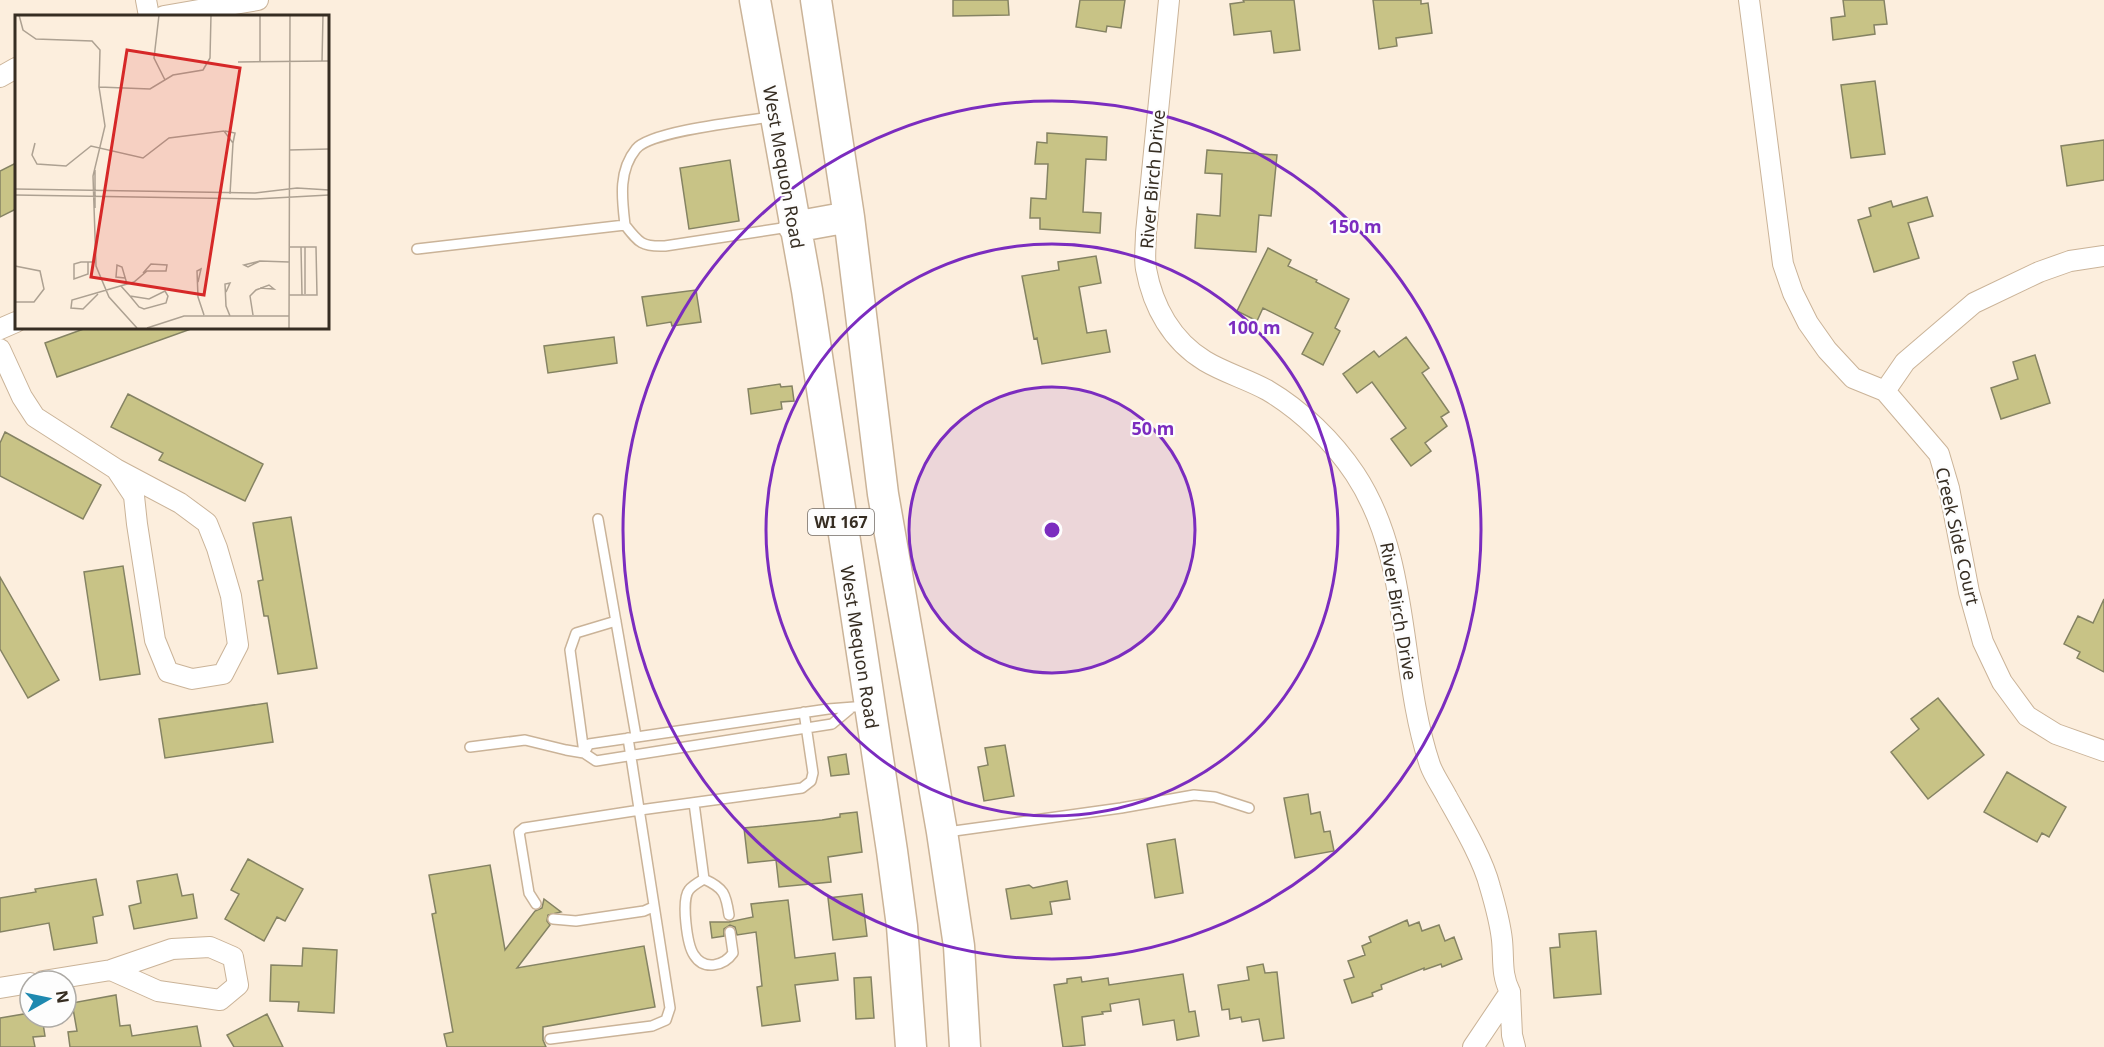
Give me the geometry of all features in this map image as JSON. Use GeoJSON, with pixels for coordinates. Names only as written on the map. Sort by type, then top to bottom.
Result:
{"type":"FeatureCollection","features":[{"type":"Feature","properties":{"kind":"main road","name":"West Mequon Road"},"geometry":{"type":"LineString","coordinates":[[755,0],[807,290],[860,707],[902,926],[911,1047]]}},
{"type":"Feature","properties":{"kind":"main road","name":"WI 167"},"geometry":{"type":"LineString","coordinates":[[816,0],[849,218],[883,494],[942,832],[959,946],[965,1047]]}},
{"type":"Feature","properties":{"kind":"main road"},"geometry":{"type":"LineString","coordinates":[[794,226],[849,218]]}},
{"type":"Feature","properties":{"kind":"main road"},"geometry":{"type":"LineString","coordinates":[[860,707],[918,697]]}},
{"type":"Feature","properties":{"kind":"street"},"geometry":{"type":"LineString","coordinates":[[147,0],[149,15]]}},
{"type":"Feature","properties":{"kind":"street"},"geometry":{"type":"LineString","coordinates":[[170,15],[258,0]]}},
{"type":"Feature","properties":{"kind":"street","name":"River Birch Drive"},"geometry":{"type":"LineString","coordinates":[[1169,0],[1146,233],[1145,267],[1154,299],[1166,325],[1183,344],[1205,361],[1266,390],[1299,413],[1332,443],[1355,474],[1372,504],[1386,536],[1393,566],[1416,713],[1431,768],[1464,826],[1490,884],[1502,938],[1503,979],[1510,993],[1512,1035],[1515,1047]]}},
{"type":"Feature","properties":{"kind":"street","name":"Creek Side Court"},"geometry":{"type":"LineString","coordinates":[[1749,0],[1783,264],[1793,293],[1808,323],[1827,350],[1853,378],[1885,391],[1940,454],[1972,602],[1983,642],[2002,682],[2027,716],[2056,734],[2104,751]]}},
{"type":"Feature","properties":{"kind":"street"},"geometry":{"type":"LineString","coordinates":[[0,77],[15,69]]}},
{"type":"Feature","properties":{"kind":"street"},"geometry":{"type":"LineString","coordinates":[[1885,391],[1905,362],[1974,303],[2039,272],[2070,261],[2104,256]]}},
{"type":"Feature","properties":{"kind":"street"},"geometry":{"type":"LineString","coordinates":[[0,329],[15,322]]}},
{"type":"Feature","properties":{"kind":"street"},"geometry":{"type":"LineString","coordinates":[[0,349],[22,397],[35,417],[116,469],[180,503],[207,523],[231,596],[238,645],[223,674],[192,679],[168,672],[155,640],[134,496],[116,469]]}},
{"type":"Feature","properties":{"kind":"street"},"geometry":{"type":"LineString","coordinates":[[78,975],[111,970],[172,949],[210,947],[233,957],[238,985],[220,1000],[158,991],[111,970]]}},
{"type":"Feature","properties":{"kind":"street"},"geometry":{"type":"LineString","coordinates":[[0,988],[18,985]]}},
{"type":"Feature","properties":{"kind":"street"},"geometry":{"type":"LineString","coordinates":[[1473,1047],[1510,993]]}},
{"type":"Feature","properties":{"kind":"lane"},"geometry":{"type":"LineString","coordinates":[[775,116],[660,136],[637,147],[628,163],[621,186],[625,225],[648,247],[794,226]]}},
{"type":"Feature","properties":{"kind":"lane"},"geometry":{"type":"LineString","coordinates":[[417,249],[556,231],[625,225]]}},
{"type":"Feature","properties":{"kind":"lane"},"geometry":{"type":"LineString","coordinates":[[550,1039],[652,1026],[666,1020],[670,1008],[630,756],[632,737],[616,621],[598,519]]}},
{"type":"Feature","properties":{"kind":"lane"},"geometry":{"type":"LineString","coordinates":[[584,753],[570,650],[576,633],[616,621]]}},
{"type":"Feature","properties":{"kind":"lane"},"geometry":{"type":"LineString","coordinates":[[584,753],[589,744],[804,712],[860,707]]}},
{"type":"Feature","properties":{"kind":"lane"},"geometry":{"type":"LineString","coordinates":[[470,747],[525,740],[584,753],[596,761],[832,724],[860,707]]}},
{"type":"Feature","properties":{"kind":"lane"},"geometry":{"type":"LineString","coordinates":[[536,904],[529,892],[519,832],[524,828],[802,788],[811,781],[813,773],[804,712]]}},
{"type":"Feature","properties":{"kind":"lane"},"geometry":{"type":"LineString","coordinates":[[942,832],[1121,808],[1194,795],[1215,797],[1249,807]]}},
{"type":"Feature","properties":{"kind":"lane"},"geometry":{"type":"LineString","coordinates":[[694,803],[704,879]]}},
{"type":"Feature","properties":{"kind":"lane"},"geometry":{"type":"LineString","coordinates":[[704,879],[718,885],[726,897],[729,915]]}},
{"type":"Feature","properties":{"kind":"lane"},"geometry":{"type":"LineString","coordinates":[[704,879],[688,891],[684,900],[684,912],[693,954],[700,962],[715,965],[726,962],[733,953],[730,932]]}},
{"type":"Feature","properties":{"kind":"lane"},"geometry":{"type":"LineString","coordinates":[[553,919],[576,921],[644,911],[653,907]]}},
{"type":"Feature","properties":{"kind":"building"},"geometry":{"type":"Polygon","coordinates":[[[953,0],[1008,0],[1009,15],[953,16],[953,0]]]}},
{"type":"Feature","properties":{"kind":"building"},"geometry":{"type":"Polygon","coordinates":[[[1080,0],[1125,0],[1121,28],[1107,26],[1106,32],[1076,27],[1080,0]]]}},
{"type":"Feature","properties":{"kind":"building"},"geometry":{"type":"Polygon","coordinates":[[[1243,0],[1294,0],[1300,50],[1274,53],[1271,31],[1234,35],[1230,4],[1244,2],[1243,0]]]}},
{"type":"Feature","properties":{"kind":"building"},"geometry":{"type":"Polygon","coordinates":[[[1373,0],[1421,0],[1421,4],[1428,3],[1432,33],[1396,38],[1397,46],[1379,49],[1373,0]]]}},
{"type":"Feature","properties":{"kind":"building"},"geometry":{"type":"Polygon","coordinates":[[[1843,0],[1884,0],[1887,24],[1874,25],[1875,34],[1833,40],[1831,18],[1845,16],[1843,0]]]}},
{"type":"Feature","properties":{"kind":"building"},"geometry":{"type":"Polygon","coordinates":[[[1875,81],[1885,154],[1851,158],[1841,85],[1875,81]]]}},
{"type":"Feature","properties":{"kind":"building"},"geometry":{"type":"Polygon","coordinates":[[[1047,133],[1107,137],[1106,160],[1086,159],[1083,212],[1101,213],[1100,233],[1040,229],[1040,218],[1030,218],[1031,198],[1046,199],[1048,164],[1035,164],[1037,142],[1047,143],[1047,133]]]}},
{"type":"Feature","properties":{"kind":"building"},"geometry":{"type":"Polygon","coordinates":[[[2104,140],[2104,180],[2067,186],[2061,146],[2104,140]]]}},
{"type":"Feature","properties":{"kind":"building"},"geometry":{"type":"Polygon","coordinates":[[[1207,150],[1277,155],[1271,216],[1259,215],[1256,252],[1195,248],[1197,214],[1220,216],[1222,174],[1205,173],[1207,150]]]}},
{"type":"Feature","properties":{"kind":"building"},"geometry":{"type":"Polygon","coordinates":[[[730,160],[739,221],[689,229],[680,168],[730,160]]]}},
{"type":"Feature","properties":{"kind":"building"},"geometry":{"type":"Polygon","coordinates":[[[15,164],[15,210],[0,217],[0,171],[15,164]]]}},
{"type":"Feature","properties":{"kind":"building"},"geometry":{"type":"Polygon","coordinates":[[[1927,197],[1933,216],[1908,223],[1919,258],[1874,272],[1858,220],[1871,216],[1869,208],[1891,201],[1893,207],[1927,197]]]}},
{"type":"Feature","properties":{"kind":"building"},"geometry":{"type":"Polygon","coordinates":[[[1268,248],[1291,260],[1288,266],[1349,299],[1335,328],[1340,331],[1323,365],[1302,354],[1313,333],[1263,308],[1257,321],[1237,311],[1268,248]]]}},
{"type":"Feature","properties":{"kind":"building"},"geometry":{"type":"Polygon","coordinates":[[[1096,256],[1101,283],[1079,287],[1087,333],[1106,330],[1110,352],[1042,364],[1037,338],[1034,339],[1022,276],[1059,270],[1058,262],[1096,256]]]}},
{"type":"Feature","properties":{"kind":"building"},"geometry":{"type":"Polygon","coordinates":[[[696,290],[701,322],[672,326],[671,322],[647,326],[642,297],[696,290]]]}},
{"type":"Feature","properties":{"kind":"building"},"geometry":{"type":"Polygon","coordinates":[[[86,328],[191,328],[57,377],[45,343],[86,328]]]}},
{"type":"Feature","properties":{"kind":"building"},"geometry":{"type":"Polygon","coordinates":[[[614,337],[617,363],[548,373],[544,346],[614,337]]]}},
{"type":"Feature","properties":{"kind":"building"},"geometry":{"type":"Polygon","coordinates":[[[1406,337],[1429,368],[1422,373],[1449,412],[1441,417],[1447,426],[1425,443],[1431,451],[1411,466],[1391,439],[1406,428],[1372,382],[1357,393],[1343,374],[1374,351],[1379,357],[1406,337]]]}},
{"type":"Feature","properties":{"kind":"building"},"geometry":{"type":"Polygon","coordinates":[[[2035,355],[2050,403],[2001,419],[1991,388],[2018,379],[2013,362],[2035,355]]]}},
{"type":"Feature","properties":{"kind":"building"},"geometry":{"type":"Polygon","coordinates":[[[780,384],[781,387],[792,386],[794,401],[781,402],[782,409],[751,414],[748,389],[780,384]]]}},
{"type":"Feature","properties":{"kind":"building"},"geometry":{"type":"Polygon","coordinates":[[[128,394],[263,464],[245,501],[159,460],[163,453],[111,427],[128,394]]]}},
{"type":"Feature","properties":{"kind":"building"},"geometry":{"type":"Polygon","coordinates":[[[5,432],[101,485],[83,519],[0,476],[0,443],[5,432]]]}},
{"type":"Feature","properties":{"kind":"building"},"geometry":{"type":"Polygon","coordinates":[[[291,517],[317,668],[278,674],[268,616],[264,616],[258,581],[263,580],[253,523],[291,517]]]}},
{"type":"Feature","properties":{"kind":"building"},"geometry":{"type":"Polygon","coordinates":[[[123,566],[140,674],[100,680],[84,572],[123,566]]]}},
{"type":"Feature","properties":{"kind":"building"},"geometry":{"type":"Polygon","coordinates":[[[0,577],[59,680],[28,698],[0,649],[0,577]]]}},
{"type":"Feature","properties":{"kind":"building"},"geometry":{"type":"Polygon","coordinates":[[[2104,599],[2104,672],[2077,658],[2080,652],[2064,644],[2078,616],[2093,623],[2104,599]]]}},
{"type":"Feature","properties":{"kind":"building"},"geometry":{"type":"Polygon","coordinates":[[[1938,698],[1984,755],[1928,799],[1891,752],[1919,729],[1911,719],[1938,698]]]}},
{"type":"Feature","properties":{"kind":"building"},"geometry":{"type":"Polygon","coordinates":[[[267,703],[273,742],[165,758],[159,719],[267,703]]]}},
{"type":"Feature","properties":{"kind":"building"},"geometry":{"type":"Polygon","coordinates":[[[1005,745],[1014,796],[984,801],[978,767],[988,765],[985,748],[1005,745]]]}},
{"type":"Feature","properties":{"kind":"building"},"geometry":{"type":"Polygon","coordinates":[[[846,754],[849,774],[831,776],[828,757],[846,754]]]}},
{"type":"Feature","properties":{"kind":"building"},"geometry":{"type":"Polygon","coordinates":[[[2007,772],[2066,807],[2049,837],[2042,833],[2037,842],[1984,812],[2007,772]]]}},
{"type":"Feature","properties":{"kind":"building"},"geometry":{"type":"Polygon","coordinates":[[[1308,794],[1311,814],[1320,812],[1324,832],[1330,831],[1334,851],[1295,858],[1284,798],[1308,794]]]}},
{"type":"Feature","properties":{"kind":"building"},"geometry":{"type":"Polygon","coordinates":[[[857,812],[862,852],[828,857],[831,882],[779,887],[776,860],[748,863],[744,828],[822,820],[840,817],[840,814],[857,812]]]}},
{"type":"Feature","properties":{"kind":"building"},"geometry":{"type":"Polygon","coordinates":[[[1175,839],[1183,893],[1155,898],[1147,844],[1175,839]]]}},
{"type":"Feature","properties":{"kind":"building"},"geometry":{"type":"Polygon","coordinates":[[[248,859],[303,889],[285,921],[277,917],[264,941],[225,919],[239,894],[231,890],[248,859]]]}},
{"type":"Feature","properties":{"kind":"building"},"geometry":{"type":"Polygon","coordinates":[[[490,865],[505,950],[535,911],[542,908],[544,899],[561,912],[548,915],[547,921],[550,925],[517,968],[644,946],[655,1007],[543,1027],[543,1040],[546,1047],[447,1047],[444,1034],[453,1032],[432,914],[436,913],[429,875],[490,865]]]}},
{"type":"Feature","properties":{"kind":"building"},"geometry":{"type":"Polygon","coordinates":[[[177,874],[182,896],[193,894],[197,918],[134,929],[129,906],[141,903],[137,881],[177,874]]]}},
{"type":"Feature","properties":{"kind":"building"},"geometry":{"type":"Polygon","coordinates":[[[96,879],[103,915],[93,917],[97,943],[54,950],[49,923],[0,932],[0,898],[36,892],[35,889],[96,879]]]}},
{"type":"Feature","properties":{"kind":"building"},"geometry":{"type":"Polygon","coordinates":[[[1067,881],[1070,899],[1050,902],[1052,914],[1011,919],[1006,889],[1029,885],[1033,888],[1067,881]]]}},
{"type":"Feature","properties":{"kind":"building"},"geometry":{"type":"Polygon","coordinates":[[[862,894],[867,936],[833,940],[828,898],[862,894]]]}},
{"type":"Feature","properties":{"kind":"building"},"geometry":{"type":"Polygon","coordinates":[[[788,900],[795,958],[835,953],[838,980],[795,985],[800,1021],[762,1026],[757,987],[762,986],[756,932],[737,935],[735,927],[730,925],[724,929],[724,936],[712,938],[710,922],[729,922],[753,917],[751,904],[788,900]]]}},
{"type":"Feature","properties":{"kind":"building"},"geometry":{"type":"Polygon","coordinates":[[[1407,920],[1409,926],[1419,922],[1422,931],[1439,925],[1445,941],[1454,937],[1462,959],[1442,967],[1441,964],[1424,970],[1424,968],[1381,985],[1382,989],[1372,993],[1373,996],[1352,1003],[1344,980],[1354,977],[1348,961],[1365,955],[1362,946],[1371,942],[1369,937],[1407,920]]]}},
{"type":"Feature","properties":{"kind":"building"},"geometry":{"type":"Polygon","coordinates":[[[1596,931],[1601,994],[1554,998],[1550,948],[1560,947],[1559,934],[1596,931]]]}},
{"type":"Feature","properties":{"kind":"building"},"geometry":{"type":"Polygon","coordinates":[[[303,948],[337,950],[334,1013],[298,1011],[299,1002],[270,1001],[271,965],[302,966],[303,948]]]}},
{"type":"Feature","properties":{"kind":"building"},"geometry":{"type":"Polygon","coordinates":[[[1263,964],[1265,973],[1277,972],[1284,1038],[1263,1041],[1259,1019],[1242,1022],[1241,1017],[1230,1019],[1229,1009],[1222,1010],[1218,985],[1249,980],[1247,967],[1263,964]]]}},
{"type":"Feature","properties":{"kind":"building"},"geometry":{"type":"Polygon","coordinates":[[[1183,974],[1189,1012],[1195,1011],[1199,1036],[1177,1040],[1174,1020],[1143,1025],[1139,999],[1110,1004],[1111,1011],[1082,1017],[1085,1045],[1063,1047],[1054,985],[1067,983],[1067,979],[1081,977],[1082,982],[1108,978],[1109,985],[1183,974]]]}},
{"type":"Feature","properties":{"kind":"building"},"geometry":{"type":"Polygon","coordinates":[[[871,977],[874,1018],[856,1019],[854,978],[871,977]]]}},
{"type":"Feature","properties":{"kind":"building"},"geometry":{"type":"Polygon","coordinates":[[[116,995],[120,1026],[130,1025],[132,1036],[197,1026],[201,1047],[70,1047],[68,1032],[78,1029],[78,1002],[116,995]]]}},
{"type":"Feature","properties":{"kind":"building"},"geometry":{"type":"Polygon","coordinates":[[[267,1014],[283,1047],[234,1047],[227,1035],[267,1014]]]}},
{"type":"Feature","properties":{"kind":"building"},"geometry":{"type":"Polygon","coordinates":[[[18,1015],[18,1029],[44,1029],[45,1036],[33,1037],[35,1047],[0,1047],[0,1018],[18,1015]]]}}]}
